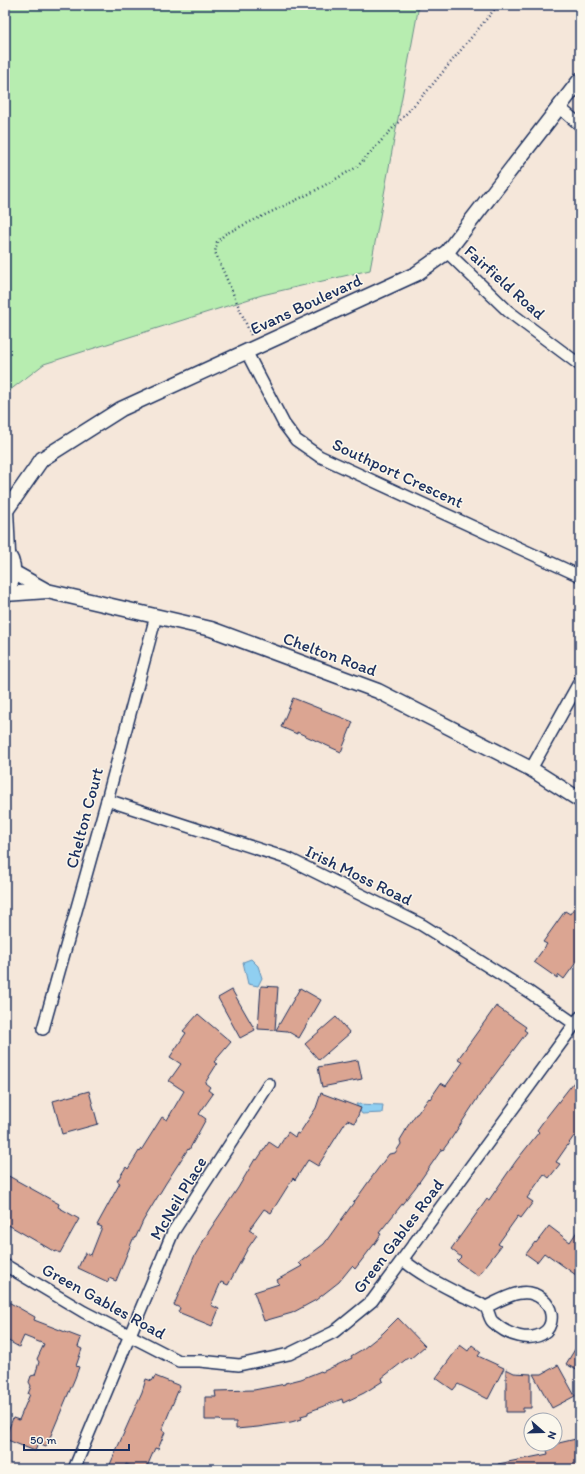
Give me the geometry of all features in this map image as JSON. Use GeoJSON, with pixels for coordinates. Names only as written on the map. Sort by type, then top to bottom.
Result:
{"type":"FeatureCollection","features":[{"type":"Feature","properties":{"kind":"street","name":"Evans Boulevard"},"geometry":{"type":"LineString","coordinates":[[13,572],[11,560],[6,552],[6,511],[42,459],[121,409],[416,274],[447,252],[580,80]]}},
{"type":"Feature","properties":{"kind":"street"},"geometry":{"type":"LineString","coordinates":[[559,107],[580,124]]}},
{"type":"Feature","properties":{"kind":"street","name":"Fairfield Road"},"geometry":{"type":"LineString","coordinates":[[447,252],[508,311],[580,364]]}},
{"type":"Feature","properties":{"kind":"street","name":"Southport Crescent"},"geometry":{"type":"LineString","coordinates":[[252,349],[284,424],[296,440],[319,456],[580,576]]}},
{"type":"Feature","properties":{"kind":"street"},"geometry":{"type":"LineString","coordinates":[[5,593],[11,582],[13,572]]}},
{"type":"Feature","properties":{"kind":"street","name":"Chelton Road"},"geometry":{"type":"LineString","coordinates":[[13,572],[47,591]]}},
{"type":"Feature","properties":{"kind":"street","name":"Chelton Road"},"geometry":{"type":"LineString","coordinates":[[5,593],[47,591],[211,629],[378,691],[531,769],[580,800]]}},
{"type":"Feature","properties":{"kind":"street","name":"Chelton Court"},"geometry":{"type":"LineString","coordinates":[[44,1028],[156,616]]}},
{"type":"Feature","properties":{"kind":"street"},"geometry":{"type":"LineString","coordinates":[[531,769],[580,681]]}},
{"type":"Feature","properties":{"kind":"street","name":"Irish Moss Road"},"geometry":{"type":"LineString","coordinates":[[107,800],[289,859],[422,925],[529,992],[578,1020]]}},
{"type":"Feature","properties":{"kind":"street","name":"Green Gables Road"},"geometry":{"type":"LineString","coordinates":[[5,1265],[84,1312],[179,1361],[200,1361],[239,1365],[289,1354],[334,1332],[372,1301],[578,1020]]}},
{"type":"Feature","properties":{"kind":"street","name":"McNeil Place"},"geometry":{"type":"LineString","coordinates":[[74,1469],[174,1232],[269,1084]]}},
{"type":"Feature","properties":{"kind":"street"},"geometry":{"type":"LineString","coordinates":[[403,1260],[416,1271],[486,1308],[492,1322],[512,1334],[527,1338],[539,1336],[548,1329],[552,1319],[546,1302],[533,1293],[522,1292],[486,1308]]}},
{"type":"Feature","properties":{"kind":"path"},"geometry":{"type":"LineString","coordinates":[[252,349],[214,252],[217,242],[225,234],[311,193],[357,167],[428,90],[498,5]]}},
{"type":"Feature","properties":{"kind":"green space"},"geometry":{"type":"Polygon","coordinates":[[[5,5],[419,5],[370,270],[262,295],[44,364],[5,394],[5,5]]]}},
{"type":"Feature","properties":{"kind":"water"},"geometry":{"type":"Polygon","coordinates":[[[251,959],[258,966],[262,978],[258,986],[248,984],[243,962],[251,959]]]}},
{"type":"Feature","properties":{"kind":"water"},"geometry":{"type":"Polygon","coordinates":[[[356,1104],[383,1105],[382,1113],[362,1114],[356,1104]]]}},
{"type":"Feature","properties":{"kind":"building"},"geometry":{"type":"Polygon","coordinates":[[[293,698],[353,722],[341,752],[297,732],[297,734],[281,727],[293,698]]]}},
{"type":"Feature","properties":{"kind":"building"},"geometry":{"type":"Polygon","coordinates":[[[580,899],[580,957],[564,979],[559,975],[557,978],[534,962],[547,944],[543,942],[565,911],[570,914],[580,899]]]}},
{"type":"Feature","properties":{"kind":"building"},"geometry":{"type":"Polygon","coordinates":[[[261,986],[278,987],[275,1030],[258,1029],[261,986]]]}},
{"type":"Feature","properties":{"kind":"building"},"geometry":{"type":"Polygon","coordinates":[[[300,988],[321,1000],[299,1038],[287,1031],[276,1030],[300,988]]]}},
{"type":"Feature","properties":{"kind":"building"},"geometry":{"type":"Polygon","coordinates":[[[232,990],[255,1030],[240,1038],[218,998],[232,990]]]}},
{"type":"Feature","properties":{"kind":"building"},"geometry":{"type":"Polygon","coordinates":[[[496,1006],[526,1027],[524,1030],[527,1032],[479,1096],[443,1150],[442,1149],[415,1188],[379,1233],[381,1234],[375,1243],[355,1269],[352,1266],[339,1282],[316,1300],[292,1313],[264,1321],[254,1292],[279,1284],[277,1280],[302,1266],[299,1263],[324,1244],[389,1154],[395,1153],[401,1144],[400,1140],[405,1130],[416,1114],[429,1098],[430,1099],[441,1083],[446,1086],[463,1062],[458,1059],[496,1006]]]}},
{"type":"Feature","properties":{"kind":"building"},"geometry":{"type":"Polygon","coordinates":[[[198,1014],[231,1042],[214,1062],[217,1064],[205,1083],[210,1087],[208,1090],[213,1094],[199,1114],[206,1119],[189,1150],[188,1149],[143,1221],[135,1239],[133,1239],[116,1281],[109,1278],[108,1282],[78,1268],[85,1253],[91,1255],[102,1227],[97,1225],[120,1183],[117,1181],[126,1167],[128,1169],[139,1151],[140,1152],[162,1117],[167,1120],[184,1091],[169,1081],[181,1064],[170,1057],[186,1033],[183,1031],[198,1014]]]}},
{"type":"Feature","properties":{"kind":"building"},"geometry":{"type":"Polygon","coordinates":[[[336,1017],[350,1033],[319,1060],[305,1044],[336,1017]]]}},
{"type":"Feature","properties":{"kind":"building"},"geometry":{"type":"Polygon","coordinates":[[[358,1060],[362,1079],[322,1087],[318,1067],[358,1060]]]}},
{"type":"Feature","properties":{"kind":"building"},"geometry":{"type":"Polygon","coordinates":[[[574,1082],[580,1087],[580,1140],[574,1136],[556,1162],[560,1164],[549,1178],[544,1174],[527,1198],[533,1202],[521,1218],[518,1216],[498,1244],[501,1246],[478,1276],[457,1261],[461,1257],[451,1249],[487,1199],[489,1200],[516,1161],[539,1132],[537,1130],[574,1082]]]}},
{"type":"Feature","properties":{"kind":"building"},"geometry":{"type":"Polygon","coordinates":[[[89,1091],[98,1124],[62,1134],[53,1101],[89,1091]]]}},
{"type":"Feature","properties":{"kind":"building"},"geometry":{"type":"Polygon","coordinates":[[[321,1093],[361,1108],[355,1123],[347,1120],[318,1166],[308,1160],[295,1180],[293,1178],[271,1213],[264,1209],[249,1230],[257,1235],[248,1248],[228,1285],[221,1282],[211,1305],[219,1309],[212,1326],[178,1312],[180,1308],[174,1305],[194,1257],[255,1159],[257,1160],[269,1142],[278,1148],[288,1132],[295,1137],[297,1133],[299,1134],[316,1108],[321,1093]]]}},
{"type":"Feature","properties":{"kind":"building"},"geometry":{"type":"Polygon","coordinates":[[[5,1174],[59,1204],[58,1207],[79,1219],[60,1253],[55,1252],[5,1223],[5,1174]]]}},
{"type":"Feature","properties":{"kind":"building"},"geometry":{"type":"Polygon","coordinates":[[[549,1226],[570,1242],[580,1227],[580,1278],[544,1253],[537,1262],[526,1254],[549,1226]]]}},
{"type":"Feature","properties":{"kind":"building"},"geometry":{"type":"Polygon","coordinates":[[[5,1300],[35,1317],[34,1320],[81,1338],[78,1347],[82,1349],[76,1366],[79,1367],[75,1378],[46,1447],[38,1444],[35,1451],[5,1438],[13,1418],[19,1420],[30,1394],[28,1394],[31,1386],[29,1382],[31,1376],[35,1375],[39,1362],[37,1359],[44,1344],[24,1336],[19,1347],[5,1339],[5,1300]]]}},
{"type":"Feature","properties":{"kind":"building"},"geometry":{"type":"Polygon","coordinates":[[[398,1318],[425,1346],[410,1359],[409,1357],[382,1378],[383,1381],[364,1393],[343,1403],[342,1399],[308,1412],[308,1414],[301,1416],[302,1419],[291,1422],[236,1429],[236,1422],[205,1420],[205,1397],[216,1397],[215,1391],[254,1390],[285,1384],[321,1371],[322,1372],[352,1358],[351,1356],[363,1349],[383,1333],[398,1318]]]}},
{"type":"Feature","properties":{"kind":"building"},"geometry":{"type":"Polygon","coordinates":[[[580,1341],[580,1372],[566,1364],[580,1341]]]}},
{"type":"Feature","properties":{"kind":"building"},"geometry":{"type":"Polygon","coordinates":[[[460,1345],[468,1351],[472,1345],[481,1352],[478,1356],[504,1368],[488,1399],[458,1384],[453,1390],[436,1378],[460,1345]]]}},
{"type":"Feature","properties":{"kind":"building"},"geometry":{"type":"Polygon","coordinates":[[[558,1365],[575,1396],[552,1408],[533,1374],[542,1374],[558,1365]]]}},
{"type":"Feature","properties":{"kind":"building"},"geometry":{"type":"Polygon","coordinates":[[[506,1369],[514,1373],[531,1374],[531,1408],[523,1408],[523,1412],[506,1412],[506,1369]]]}},
{"type":"Feature","properties":{"kind":"building"},"geometry":{"type":"Polygon","coordinates":[[[155,1376],[180,1386],[162,1430],[165,1432],[158,1449],[155,1448],[146,1469],[138,1469],[126,1464],[125,1469],[108,1469],[142,1392],[146,1379],[152,1381],[155,1376]]]}},
{"type":"Feature","properties":{"kind":"building"},"geometry":{"type":"Polygon","coordinates":[[[580,1438],[580,1469],[499,1469],[498,1464],[548,1454],[548,1452],[563,1452],[563,1442],[580,1438]]]}}]}
